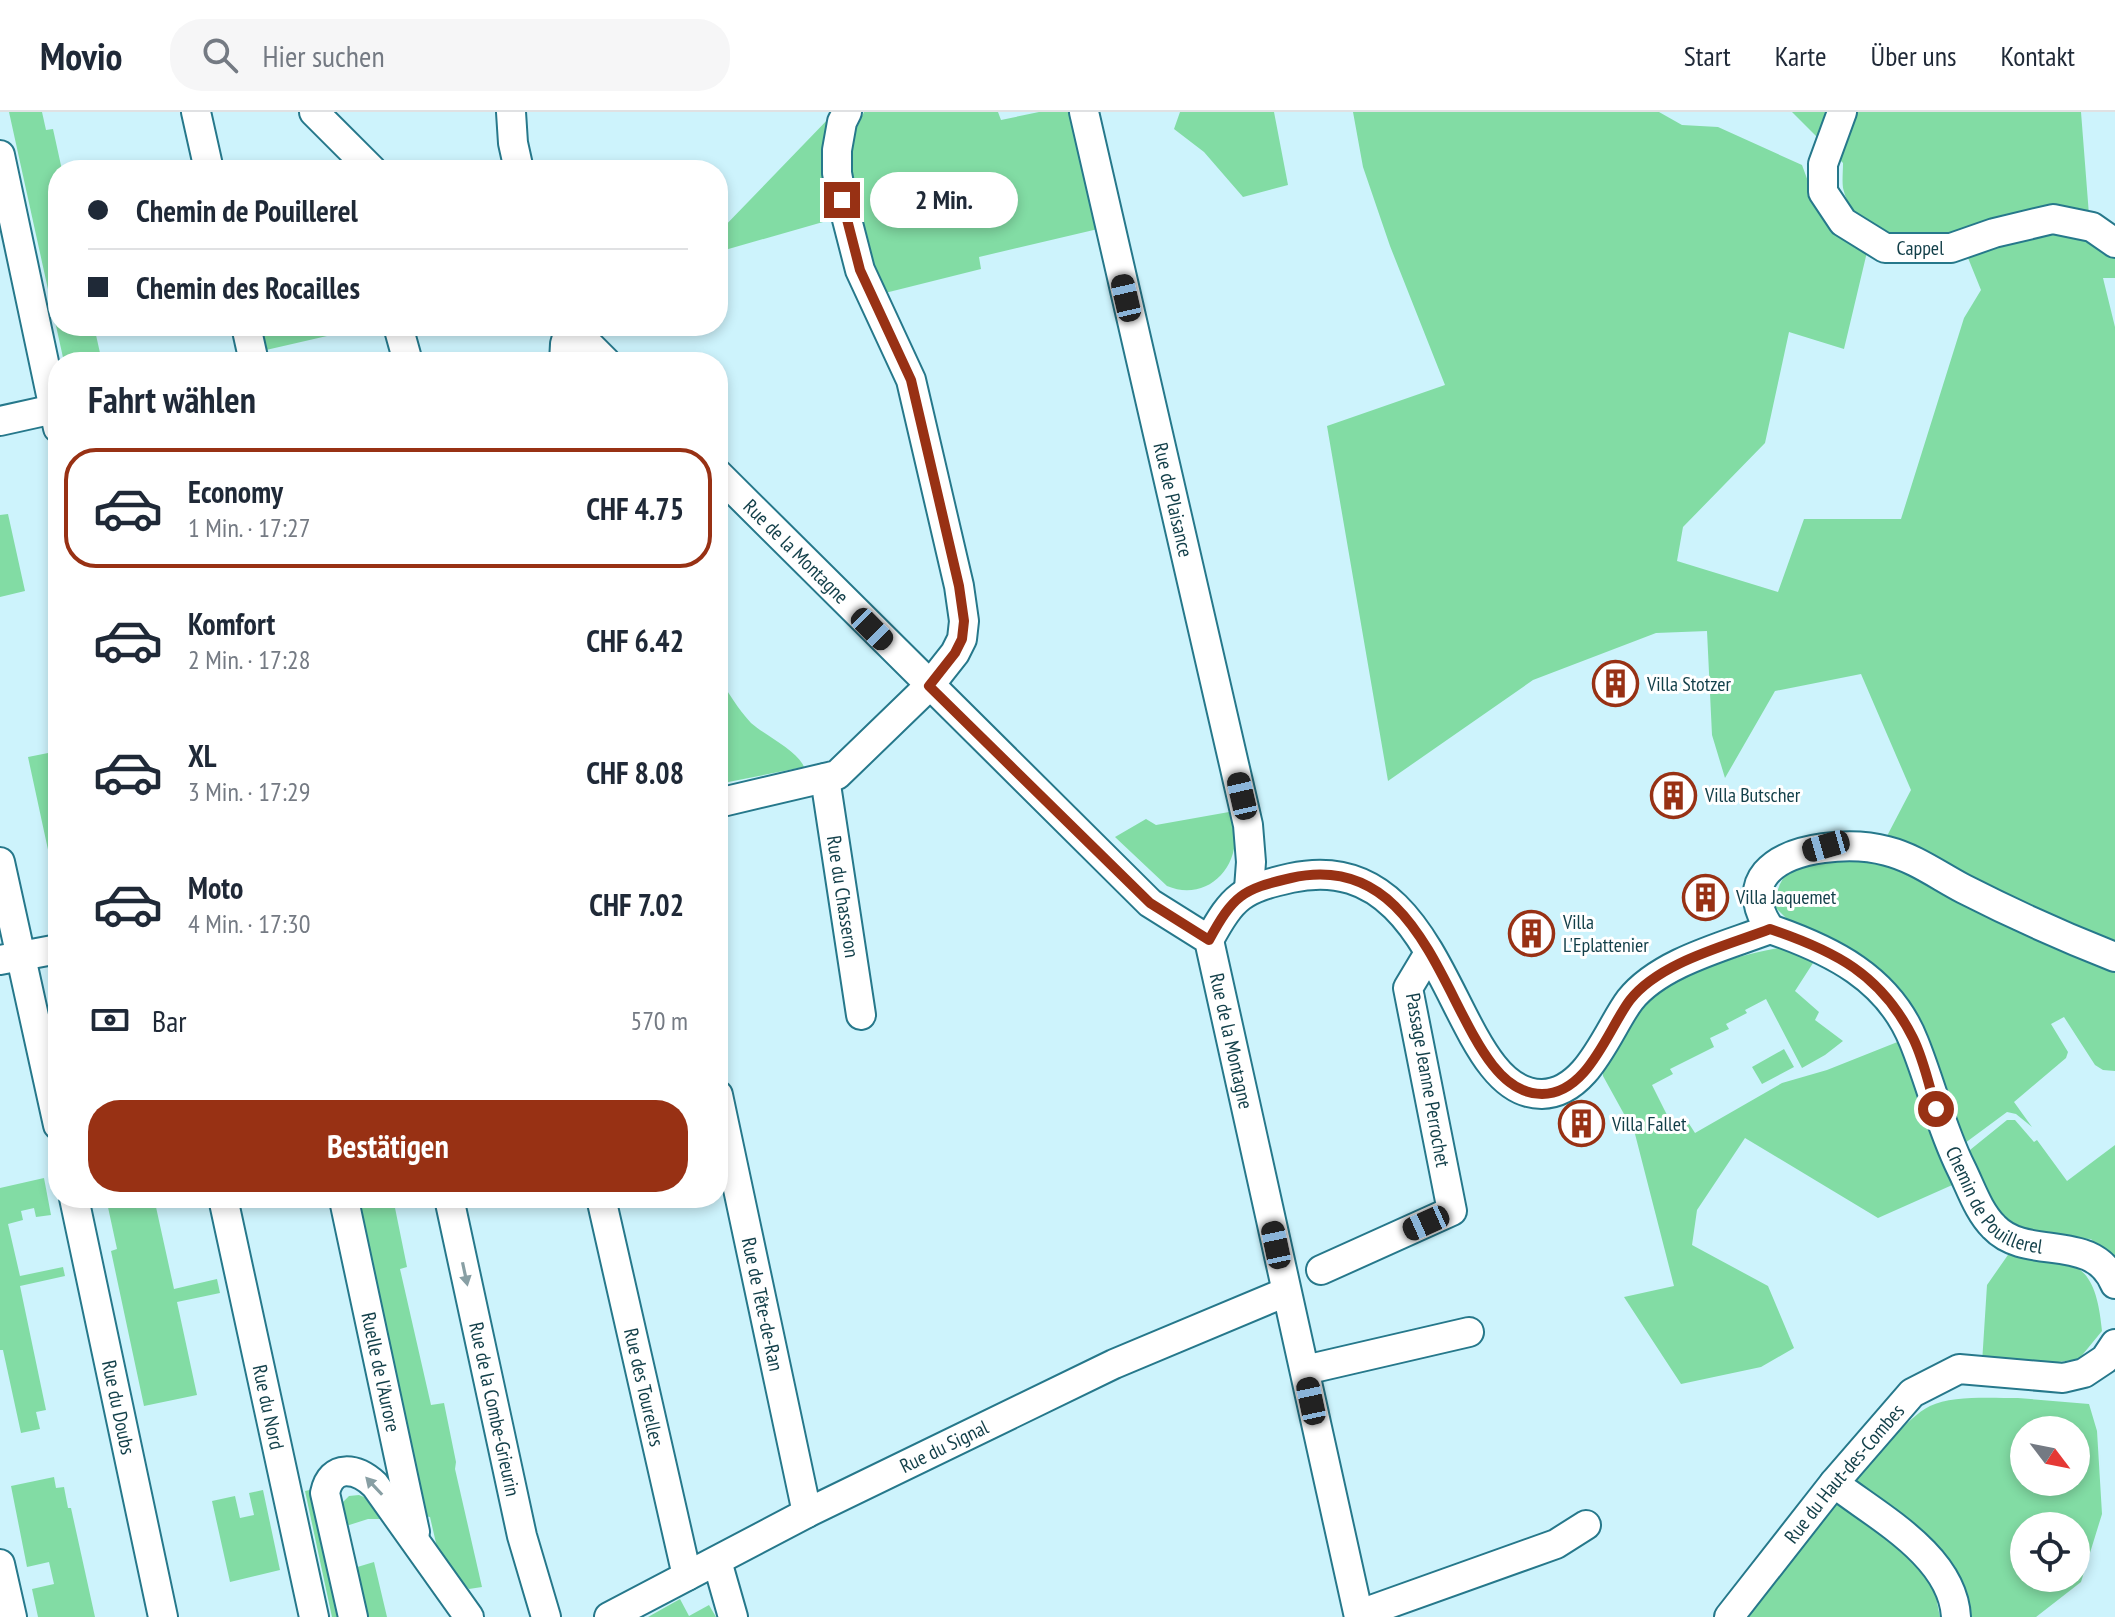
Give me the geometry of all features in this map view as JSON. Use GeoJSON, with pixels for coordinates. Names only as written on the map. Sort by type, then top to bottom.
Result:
{"type":"FeatureCollection","features":[{"type":"Feature","properties":{"kind":"street"},"geometry":{"type":"LineString","coordinates":[[196,112],[207,160]]}},
{"type":"Feature","properties":{"kind":"street"},"geometry":{"type":"LineString","coordinates":[[314,112],[360,160]]}},
{"type":"Feature","properties":{"kind":"street"},"geometry":{"type":"LineString","coordinates":[[511,112],[517,160]]}},
{"type":"Feature","properties":{"kind":"street"},"geometry":{"type":"LineString","coordinates":[[728,801],[837,775],[929,686],[962,639],[964,621],[959,586],[911,380],[860,270],[842,200],[837,150],[847,112]]}},
{"type":"Feature","properties":{"kind":"street","name":"Rue de Plaisance"},"geometry":{"type":"LineString","coordinates":[[1084,112],[1248,825],[1251,862],[1249,889]]}},
{"type":"Feature","properties":{"kind":"street","name":"Cappel"},"geometry":{"type":"LineString","coordinates":[[1842,112],[1823,164],[1823,192],[1843,222],[1885,248],[1951,248],[1994,233],[2053,219],[2092,227],[2115,243]]}},
{"type":"Feature","properties":{"kind":"street"},"geometry":{"type":"LineString","coordinates":[[0,155],[48,381]]}},
{"type":"Feature","properties":{"kind":"street"},"geometry":{"type":"LineString","coordinates":[[580,336],[596,352]]}},
{"type":"Feature","properties":{"kind":"street"},"geometry":{"type":"LineString","coordinates":[[0,421],[48,419]]}},
{"type":"Feature","properties":{"kind":"street","name":"Rue de la Montagne"},"geometry":{"type":"LineString","coordinates":[[728,484],[1150,903],[1209,940],[1359,1617]]}},
{"type":"Feature","properties":{"kind":"street","name":"Rue du Chasseron"},"geometry":{"type":"LineString","coordinates":[[825,778],[861,1015]]}},
{"type":"Feature","properties":{"kind":"street"},"geometry":{"type":"LineString","coordinates":[[1209,940],[1224,911],[1249,889],[1295,877],[1341,876],[1366,883],[1410,923],[1442,973],[1491,1066],[1508,1082],[1543,1094],[1562,1089],[1587,1068],[1631,999],[1650,980],[1678,965],[1770,929],[1761,917],[1757,898],[1760,881],[1768,870],[1804,852],[1826,846],[1886,850],[1906,857],[2007,910],[2115,957]]}},
{"type":"Feature","properties":{"kind":"street"},"geometry":{"type":"LineString","coordinates":[[0,862],[10,958],[48,1090]]}},
{"type":"Feature","properties":{"kind":"street","name":"Chemin de Pouillerel"},"geometry":{"type":"LineString","coordinates":[[1770,929],[1850,963],[1886,994],[1914,1039],[1955,1157],[1983,1214],[1996,1229],[2023,1245],[2062,1247],[2097,1261],[2115,1284]]}},
{"type":"Feature","properties":{"kind":"street"},"geometry":{"type":"LineString","coordinates":[[10,958],[48,951]]}},
{"type":"Feature","properties":{"kind":"street","name":"Passage Jeanne Perrochet"},"geometry":{"type":"LineString","coordinates":[[1321,1270],[1452,1211],[1408,988],[1429,953]]}},
{"type":"Feature","properties":{"kind":"street","name":"Rue de Tête-de-Ran"},"geometry":{"type":"LineString","coordinates":[[728,1142],[807,1513]]}},
{"type":"Feature","properties":{"kind":"street","name":"Rue du Doubs"},"geometry":{"type":"LineString","coordinates":[[76,1208],[163,1617]]}},
{"type":"Feature","properties":{"kind":"street","name":"Rue du Nord"},"geometry":{"type":"LineString","coordinates":[[225,1208],[314,1617]]}},
{"type":"Feature","properties":{"kind":"street","name":"Ruelle de l'Aurore"},"geometry":{"type":"LineString","coordinates":[[346,1208],[417,1544]]}},
{"type":"Feature","properties":{"kind":"street","name":"Rue de la Combe-Grieurin"},"geometry":{"type":"LineString","coordinates":[[451,1208],[522,1536],[546,1617]]}},
{"type":"Feature","properties":{"kind":"street","name":"Rue des Tourelles"},"geometry":{"type":"LineString","coordinates":[[603,1208],[687,1576]]}},
{"type":"Feature","properties":{"kind":"street","name":"Rue du Signal"},"geometry":{"type":"LineString","coordinates":[[609,1617],[807,1513],[1114,1364],[1286,1292]]}},
{"type":"Feature","properties":{"kind":"street"},"geometry":{"type":"LineString","coordinates":[[1305,1370],[1469,1332]]}},
{"type":"Feature","properties":{"kind":"street","name":"Rue du Haut-des-Combes"},"geometry":{"type":"LineString","coordinates":[[1729,1617],[1834,1483],[1912,1393],[1959,1369],[2063,1378],[2084,1373],[2105,1359],[2115,1344]]}},
{"type":"Feature","properties":{"kind":"street"},"geometry":{"type":"LineString","coordinates":[[353,1617],[325,1493],[327,1482],[339,1472],[349,1471],[367,1477],[469,1617]]}},
{"type":"Feature","properties":{"kind":"street"},"geometry":{"type":"LineString","coordinates":[[1834,1483],[1924,1552],[1947,1580],[1956,1617]]}},
{"type":"Feature","properties":{"kind":"street"},"geometry":{"type":"LineString","coordinates":[[1359,1617],[1556,1544],[1586,1525]]}},
{"type":"Feature","properties":{"kind":"street"},"geometry":{"type":"LineString","coordinates":[[717,1561],[733,1617]]}},
{"type":"Feature","properties":{"kind":"street"},"geometry":{"type":"LineString","coordinates":[[0,1564],[12,1617]]}},
{"type":"Feature","properties":{"kind":"green space"},"geometry":{"type":"Polygon","coordinates":[[[9,112],[42,112],[46,130],[53,129],[60,160],[48,160],[48,289],[9,112]]]}},
{"type":"Feature","properties":{"kind":"green space"},"geometry":{"type":"Polygon","coordinates":[[[864,112],[998,112],[1001,120],[1039,112],[1071,112],[1098,229],[979,257],[981,269],[885,293],[860,225],[852,189],[851,148],[864,112]]]}},
{"type":"Feature","properties":{"kind":"green space"},"geometry":{"type":"Polygon","coordinates":[[[1180,112],[1274,112],[1288,185],[1243,197],[1204,152],[1174,129],[1180,112]]]}},
{"type":"Feature","properties":{"kind":"green space"},"geometry":{"type":"Polygon","coordinates":[[[1353,112],[1659,112],[1682,125],[1718,127],[1802,165],[1817,206],[1867,252],[1844,349],[1789,332],[1765,443],[1683,527],[1677,561],[1778,592],[1804,519],[1901,519],[1964,318],[1981,290],[1966,253],[2060,227],[2115,253],[2115,278],[2103,278],[2115,327],[2115,1071],[2103,1070],[2095,1065],[2064,1017],[2051,1024],[2068,1052],[2066,1058],[2014,1102],[2032,1127],[2016,1114],[2007,1112],[1961,1146],[1904,1005],[1789,921],[1775,907],[1778,888],[1786,875],[1797,867],[1825,859],[1875,859],[1911,790],[1861,674],[1775,691],[1725,778],[1712,735],[1707,631],[1656,633],[1533,680],[1388,781],[1327,426],[1445,385],[1390,246],[1363,167],[1353,112]]]}},
{"type":"Feature","properties":{"kind":"green space"},"geometry":{"type":"Polygon","coordinates":[[[1792,112],[2081,112],[2089,215],[1927,236],[1884,231],[1866,223],[1852,209],[1843,188],[1843,163],[1792,112]]]}},
{"type":"Feature","properties":{"kind":"green space"},"geometry":{"type":"Polygon","coordinates":[[[832,115],[837,218],[728,249],[728,223],[832,115]]]}},
{"type":"Feature","properties":{"kind":"green space"},"geometry":{"type":"Polygon","coordinates":[[[58,336],[96,336],[100,352],[62,352],[58,336]]]}},
{"type":"Feature","properties":{"kind":"green space"},"geometry":{"type":"Polygon","coordinates":[[[262,336],[327,336],[266,350],[262,336]]]}},
{"type":"Feature","properties":{"kind":"green space"},"geometry":{"type":"Polygon","coordinates":[[[8,514],[25,591],[0,597],[0,515],[8,514]]]}},
{"type":"Feature","properties":{"kind":"green space"},"geometry":{"type":"Polygon","coordinates":[[[728,692],[751,723],[789,749],[804,767],[728,782],[728,692]]]}},
{"type":"Feature","properties":{"kind":"green space"},"geometry":{"type":"Polygon","coordinates":[[[48,753],[48,850],[28,757],[48,753]]]}},
{"type":"Feature","properties":{"kind":"green space"},"geometry":{"type":"Polygon","coordinates":[[[1229,812],[1235,836],[1230,862],[1214,881],[1193,890],[1167,886],[1115,837],[1146,819],[1156,825],[1229,812]]]}},
{"type":"Feature","properties":{"kind":"green space"},"geometry":{"type":"Polygon","coordinates":[[[1785,947],[1815,960],[1795,991],[1819,1012],[1815,1020],[1843,1041],[1802,1068],[1766,999],[1726,1024],[1729,1029],[1710,1038],[1714,1047],[1670,1069],[1673,1074],[1652,1085],[1672,1125],[1686,1119],[1695,1133],[1782,1083],[1827,1070],[1905,1039],[1959,1182],[1878,1218],[1745,1138],[1697,1210],[1692,1245],[1768,1286],[1794,1348],[1761,1367],[1681,1384],[1624,1297],[1674,1286],[1635,1134],[1603,1076],[1603,1069],[1632,1018],[1655,991],[1699,970],[1785,947]]]}},
{"type":"Feature","properties":{"kind":"green space"},"geometry":{"type":"Polygon","coordinates":[[[1784,1049],[1794,1067],[1762,1084],[1752,1067],[1784,1049]]]}},
{"type":"Feature","properties":{"kind":"green space"},"geometry":{"type":"Polygon","coordinates":[[[2007,1120],[2015,1120],[2034,1142],[2037,1140],[2067,1181],[2115,1145],[2115,1269],[2091,1239],[2024,1236],[1997,1214],[1965,1154],[2007,1120]]]}},
{"type":"Feature","properties":{"kind":"green space"},"geometry":{"type":"Polygon","coordinates":[[[44,1178],[51,1215],[36,1217],[34,1208],[21,1211],[23,1220],[8,1224],[20,1276],[63,1267],[65,1276],[20,1286],[46,1410],[36,1412],[40,1429],[21,1433],[3,1350],[0,1350],[0,1188],[44,1178]]]}},
{"type":"Feature","properties":{"kind":"green space"},"geometry":{"type":"Polygon","coordinates":[[[108,1208],[156,1208],[174,1289],[217,1279],[220,1293],[177,1302],[197,1395],[144,1406],[111,1251],[117,1249],[108,1208]]]}},
{"type":"Feature","properties":{"kind":"green space"},"geometry":{"type":"Polygon","coordinates":[[[358,1208],[395,1208],[407,1267],[400,1269],[431,1405],[444,1403],[455,1469],[482,1587],[469,1589],[439,1556],[430,1517],[423,1516],[358,1208]]]}},
{"type":"Feature","properties":{"kind":"green space"},"geometry":{"type":"Polygon","coordinates":[[[2010,1252],[2065,1262],[2087,1277],[2099,1307],[2102,1331],[2079,1359],[2045,1364],[1982,1363],[1987,1285],[2010,1252]]]}},
{"type":"Feature","properties":{"kind":"green space"},"geometry":{"type":"Polygon","coordinates":[[[1985,1398],[2089,1404],[2097,1431],[2102,1514],[2090,1553],[2090,1512],[2010,1512],[2010,1592],[2068,1592],[2036,1617],[1965,1617],[1854,1482],[1901,1430],[1930,1406],[1939,1402],[1985,1398]]]}},
{"type":"Feature","properties":{"kind":"green space"},"geometry":{"type":"Polygon","coordinates":[[[54,1477],[56,1488],[64,1487],[68,1508],[71,1508],[95,1617],[38,1617],[32,1589],[54,1584],[49,1562],[27,1567],[11,1486],[54,1477]]]}},
{"type":"Feature","properties":{"kind":"green space"},"geometry":{"type":"Polygon","coordinates":[[[314,1489],[343,1617],[332,1617],[305,1491],[314,1489]]]}},
{"type":"Feature","properties":{"kind":"green space"},"geometry":{"type":"Polygon","coordinates":[[[263,1490],[280,1570],[230,1582],[212,1501],[235,1496],[240,1518],[254,1515],[249,1493],[263,1490]]]}},
{"type":"Feature","properties":{"kind":"green space"},"geometry":{"type":"Polygon","coordinates":[[[359,1495],[381,1519],[368,1519],[343,1527],[342,1503],[349,1496],[359,1495]]]}},
{"type":"Feature","properties":{"kind":"green space"},"geometry":{"type":"Polygon","coordinates":[[[1841,1499],[1894,1541],[1919,1566],[1935,1592],[1940,1617],[1744,1617],[1841,1499]]]}},
{"type":"Feature","properties":{"kind":"green space"},"geometry":{"type":"Polygon","coordinates":[[[374,1562],[387,1617],[364,1617],[354,1568],[374,1562]]]}},
{"type":"Feature","properties":{"kind":"green space"},"geometry":{"type":"Polygon","coordinates":[[[680,1599],[689,1616],[709,1605],[716,1617],[648,1617],[680,1599]]]}},
{"type":"Feature","properties":{"kind":"place","name":"Villa Stotzer"},"geometry":{"type":"Point","coordinates":[1616,684]}},
{"type":"Feature","properties":{"kind":"place","name":"Villa Butscher"},"geometry":{"type":"Point","coordinates":[1674,795]}},
{"type":"Feature","properties":{"kind":"place","name":"Villa Jaquemet"},"geometry":{"type":"Point","coordinates":[1705,897]}},
{"type":"Feature","properties":{"kind":"place","name":"Villa L'Eplattenier"},"geometry":{"type":"Point","coordinates":[1532,934]}},
{"type":"Feature","properties":{"kind":"place","name":"Villa Fallet"},"geometry":{"type":"Point","coordinates":[1581,1124]}},
{"type":"Feature","properties":{"kind":"route"},"geometry":{"type":"LineString","coordinates":[[842,200],[860,270],[911,380],[959,586],[964,621],[962,639],[929,686],[1150,903],[1209,940],[1224,911],[1249,889],[1295,877],[1341,876],[1366,883],[1410,923],[1442,973],[1491,1066],[1508,1082],[1543,1094],[1562,1089],[1587,1068],[1631,999],[1650,980],[1678,965],[1770,929],[1850,963],[1886,994],[1914,1039],[1936,1109]]}}]}
